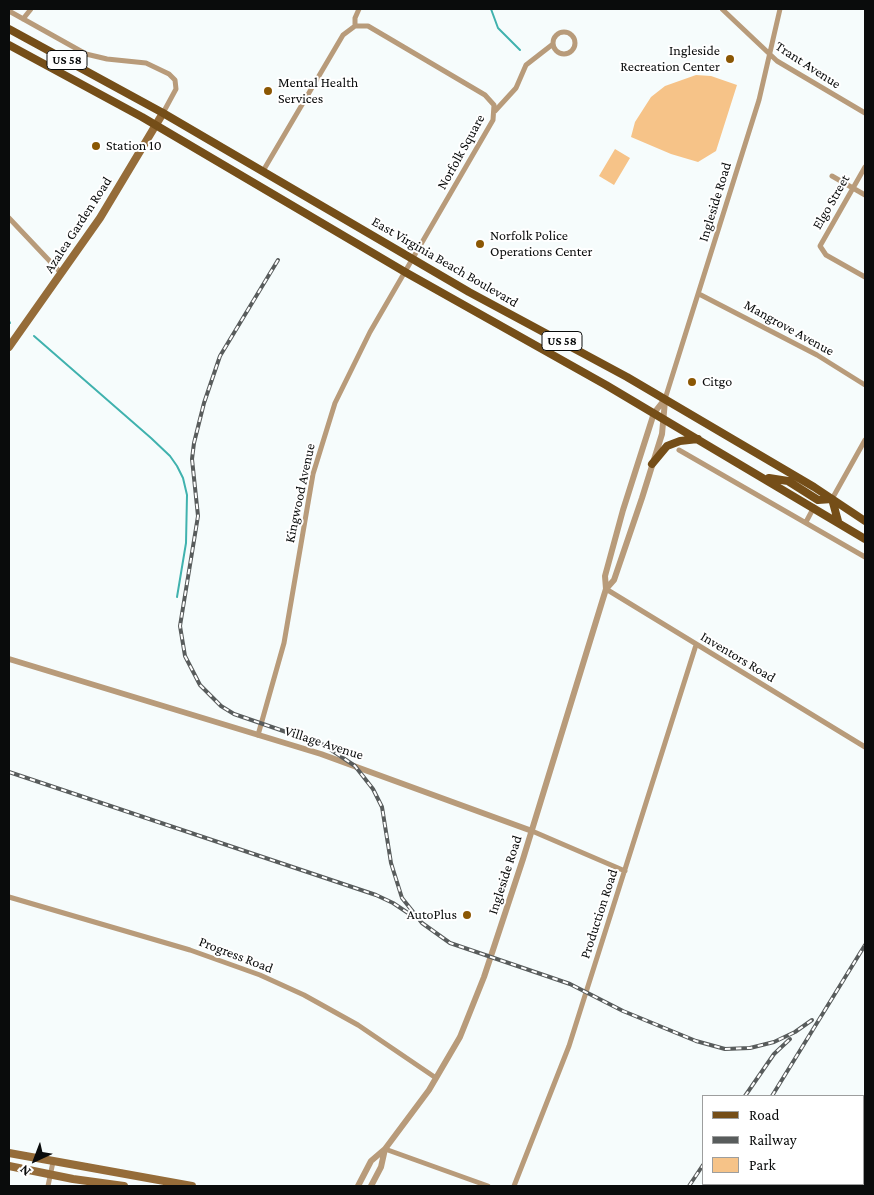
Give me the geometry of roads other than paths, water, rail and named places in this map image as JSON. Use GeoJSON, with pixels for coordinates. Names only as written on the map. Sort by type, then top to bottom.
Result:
{"type":"FeatureCollection","features":[{"type":"Feature","properties":{"kind":"main road","name":"East Virginia Beach Boulevard"},"geometry":{"type":"LineString","coordinates":[[9,29],[163,113],[469,292],[582,351],[832,499],[865,521]]}},
{"type":"Feature","properties":{"kind":"main road","name":"East Virginia Beach Boulevard"},"geometry":{"type":"LineString","coordinates":[[9,45],[156,125],[405,272],[654,413],[865,538]]}},
{"type":"Feature","properties":{"kind":"main road"},"geometry":{"type":"LineString","coordinates":[[118,104],[124,91]]}},
{"type":"Feature","properties":{"kind":"main road","name":"Azalea Garden Road"},"geometry":{"type":"LineString","coordinates":[[9,347],[100,218],[163,113]]}},
{"type":"Feature","properties":{"kind":"main road"},"geometry":{"type":"LineString","coordinates":[[652,464],[667,446],[680,441],[698,439]]}},
{"type":"Feature","properties":{"kind":"main road"},"geometry":{"type":"LineString","coordinates":[[764,478],[788,481],[818,500],[832,499],[838,521]]}},
{"type":"Feature","properties":{"kind":"main road"},"geometry":{"type":"LineString","coordinates":[[9,1153],[120,1175],[192,1186]]}},
{"type":"Feature","properties":{"kind":"main road"},"geometry":{"type":"LineString","coordinates":[[9,1166],[50,1175],[121,1186]]}},
{"type":"Feature","properties":{"kind":"street"},"geometry":{"type":"LineString","coordinates":[[23,19],[31,9]]}},
{"type":"Feature","properties":{"kind":"street"},"geometry":{"type":"LineString","coordinates":[[263,171],[344,34],[355,26],[355,18],[359,9]]}},
{"type":"Feature","properties":{"kind":"street","name":"Trant Avenue"},"geometry":{"type":"LineString","coordinates":[[722,9],[770,56],[865,113]]}},
{"type":"Feature","properties":{"kind":"street","name":"Ingleside Road"},"geometry":{"type":"LineString","coordinates":[[606,589],[614,580],[623,558],[652,464],[664,419],[665,400],[699,294],[770,56],[780,9]]}},
{"type":"Feature","properties":{"kind":"street"},"geometry":{"type":"LineString","coordinates":[[9,11],[86,54],[107,59],[146,63],[169,74],[175,80],[176,89],[163,113]]}},
{"type":"Feature","properties":{"kind":"street","name":"Norfolk Square"},"geometry":{"type":"LineString","coordinates":[[355,26],[368,26],[485,95],[492,102],[495,111],[490,127],[405,272]]}},
{"type":"Feature","properties":{"kind":"street"},"geometry":{"type":"LineString","coordinates":[[495,111],[516,88],[526,65],[553,44],[556,36],[562,33],[572,36],[574,42],[573,49],[567,53],[559,53],[553,44]]}},
{"type":"Feature","properties":{"kind":"street","name":"Elgo Street"},"geometry":{"type":"LineString","coordinates":[[865,167],[821,242],[821,249],[826,255],[865,277]]}},
{"type":"Feature","properties":{"kind":"street"},"geometry":{"type":"LineString","coordinates":[[832,176],[865,195]]}},
{"type":"Feature","properties":{"kind":"street"},"geometry":{"type":"LineString","coordinates":[[9,218],[62,273]]}},
{"type":"Feature","properties":{"kind":"street","name":"Kingwood Avenue"},"geometry":{"type":"LineString","coordinates":[[258,735],[284,644],[312,474],[336,403],[354,361],[405,272]]}},
{"type":"Feature","properties":{"kind":"street","name":"Mangrove Avenue"},"geometry":{"type":"LineString","coordinates":[[699,294],[816,355],[865,385]]}},
{"type":"Feature","properties":{"kind":"street","name":"Ingleside Road"},"geometry":{"type":"LineString","coordinates":[[358,1186],[371,1161],[386,1149],[436,1078],[468,1018],[495,945],[532,831],[606,589],[605,576],[654,413],[665,400]]}},
{"type":"Feature","properties":{"kind":"street"},"geometry":{"type":"LineString","coordinates":[[832,499],[865,440]]}},
{"type":"Feature","properties":{"kind":"street"},"geometry":{"type":"LineString","coordinates":[[679,450],[865,557]]}},
{"type":"Feature","properties":{"kind":"street"},"geometry":{"type":"LineString","coordinates":[[806,522],[814,507]]}},
{"type":"Feature","properties":{"kind":"street","name":"Inventors Road"},"geometry":{"type":"LineString","coordinates":[[606,589],[863,745]]}},
{"type":"Feature","properties":{"kind":"street","name":"Production Road"},"geometry":{"type":"LineString","coordinates":[[514,1186],[569,1046],[696,645]]}},
{"type":"Feature","properties":{"kind":"street","name":"Village Avenue"},"geometry":{"type":"LineString","coordinates":[[9,659],[386,776],[532,831],[625,871]]}},
{"type":"Feature","properties":{"kind":"street","name":"Progress Road"},"geometry":{"type":"LineString","coordinates":[[9,897],[190,950],[260,975],[304,995],[356,1024],[436,1078]]}},
{"type":"Feature","properties":{"kind":"street"},"geometry":{"type":"LineString","coordinates":[[386,1149],[488,1186]]}},
{"type":"Feature","properties":{"kind":"street","name":"Ingleside Road"},"geometry":{"type":"LineString","coordinates":[[371,1186],[381,1166],[386,1149]]}},
{"type":"Feature","properties":{"kind":"street"},"geometry":{"type":"LineString","coordinates":[[48,1186],[53,1162]]}},
{"type":"Feature","properties":{"kind":"street"},"geometry":{"type":"LineString","coordinates":[[120,1175],[121,1186]]}},
{"type":"Feature","properties":{"kind":"street"},"geometry":{"type":"LineString","coordinates":[[799,1185],[806,1186]]}},
{"type":"Feature","properties":{"kind":"waterway"},"geometry":{"type":"LineString","coordinates":[[491,9],[498,28],[520,50]]}},
{"type":"Feature","properties":{"kind":"waterway"},"geometry":{"type":"LineString","coordinates":[[34,336],[151,438],[170,456],[177,466],[183,478],[187,495],[186,543],[177,597]]}},
{"type":"Feature","properties":{"kind":"railway"},"geometry":{"type":"LineString","coordinates":[[278,260],[220,356],[204,403],[194,443],[192,459],[198,516],[180,626],[185,656],[200,685],[221,706],[234,714],[324,745],[355,766],[373,789],[382,807],[391,863],[402,898],[422,923],[450,943],[570,984],[623,1011],[696,1041],[725,1049],[750,1048],[774,1042],[795,1032],[812,1020]]}},
{"type":"Feature","properties":{"kind":"railway"},"geometry":{"type":"LineString","coordinates":[[9,772],[376,895],[411,915]]}},
{"type":"Feature","properties":{"kind":"railway"},"geometry":{"type":"LineString","coordinates":[[773,1095],[865,945]]}},
{"type":"Feature","properties":{"kind":"railway"},"geometry":{"type":"LineString","coordinates":[[746,1095],[774,1054],[790,1039]]}},
{"type":"Feature","properties":{"kind":"railway"},"geometry":{"type":"LineString","coordinates":[[689,1186],[702,1166]]}},
{"type":"Feature","properties":{"kind":"place","name":"Ingleside Recreation Center"},"geometry":{"type":"Point","coordinates":[730,59]}},
{"type":"Feature","properties":{"kind":"place","name":"Mental Health Services"},"geometry":{"type":"Point","coordinates":[268,91]}},
{"type":"Feature","properties":{"kind":"place","name":"Station 10"},"geometry":{"type":"Point","coordinates":[96,146]}},
{"type":"Feature","properties":{"kind":"place","name":"Norfolk Police Operations Center"},"geometry":{"type":"Point","coordinates":[480,244]}},
{"type":"Feature","properties":{"kind":"place","name":"Citgo"},"geometry":{"type":"Point","coordinates":[692,382]}},
{"type":"Feature","properties":{"kind":"place","name":"AutoPlus"},"geometry":{"type":"Point","coordinates":[467,915]}}]}
